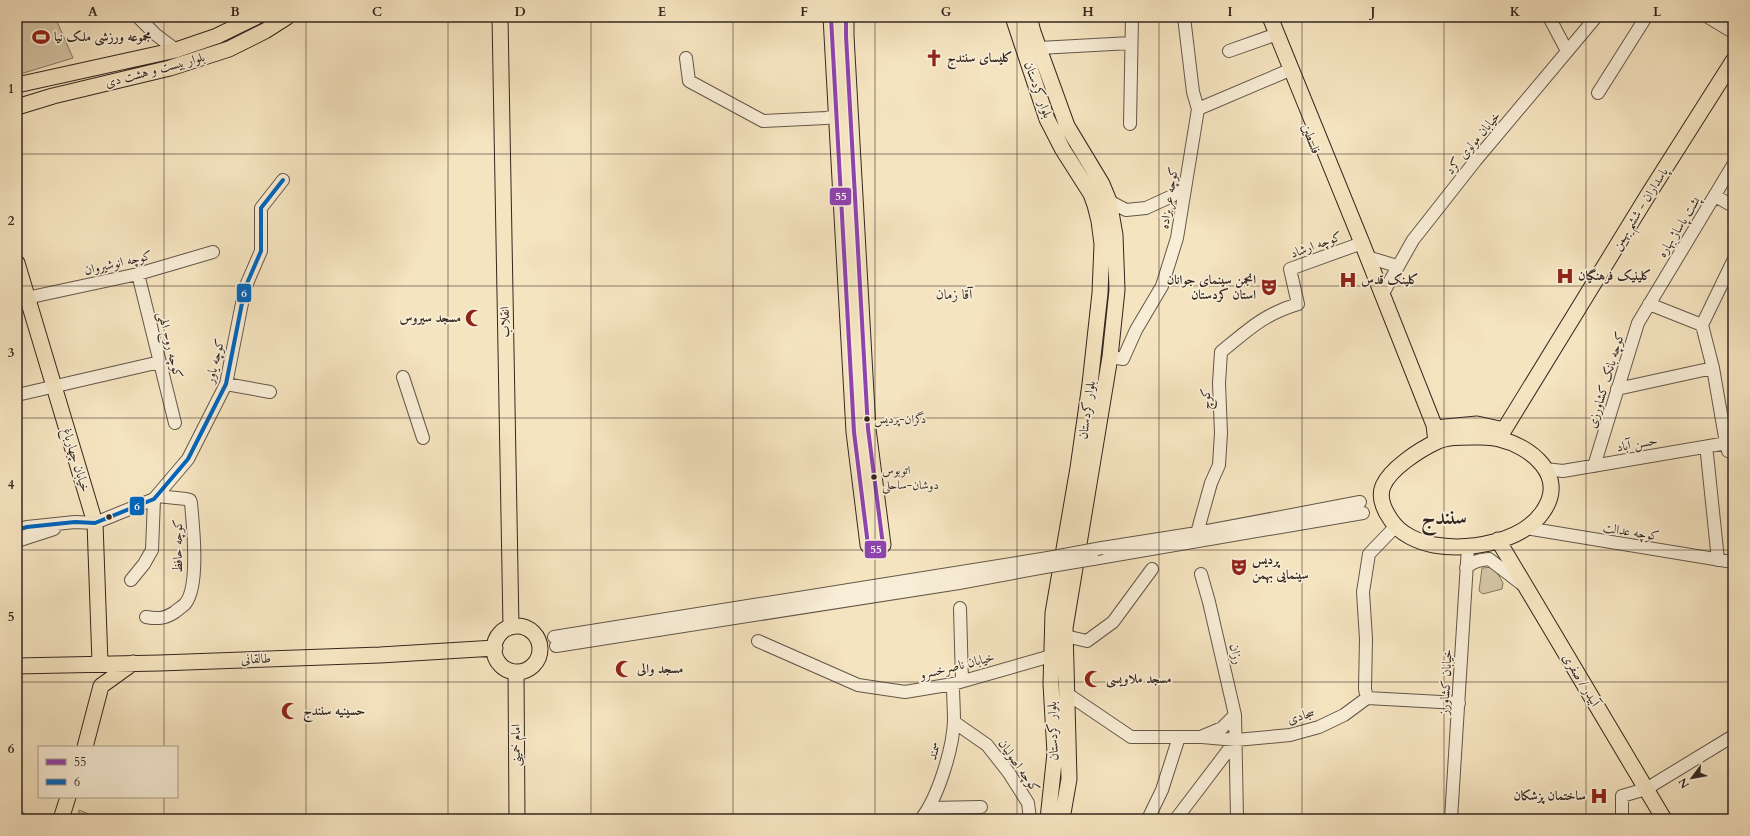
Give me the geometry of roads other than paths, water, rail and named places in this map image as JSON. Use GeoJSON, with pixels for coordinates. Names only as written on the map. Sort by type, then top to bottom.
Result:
{"type":"FeatureCollection","features":[{"type":"Feature","properties":{"kind":"main road","name":"بلوار بیست و هشت دی"},"geometry":{"type":"LineString","coordinates":[[17,85],[176,50],[217,36],[256,17]]}},
{"type":"Feature","properties":{"kind":"main road","name":"بلوار بیست و هشت دی"},"geometry":{"type":"LineString","coordinates":[[17,107],[53,96],[170,68],[229,50],[287,17]]}},
{"type":"Feature","properties":{"kind":"main road","name":"انقلاب"},"geometry":{"type":"LineString","coordinates":[[500,17],[514,626]]}},
{"type":"Feature","properties":{"kind":"main road","name":"انقلاب"},"geometry":{"type":"LineString","coordinates":[[507,17],[514,626]]}},
{"type":"Feature","properties":{"kind":"main road"},"geometry":{"type":"LineString","coordinates":[[831,17],[836,116],[861,430],[868,546],[877,550],[883,545],[861,430],[851,112],[846,17]]}},
{"type":"Feature","properties":{"kind":"main road","name":"بلوار کردستان"},"geometry":{"type":"LineString","coordinates":[[1013,17],[1047,119],[1063,150],[1091,194],[1100,221],[1102,244],[1097,331],[1078,468],[1053,613],[1051,656],[1055,753],[1048,819]]}},
{"type":"Feature","properties":{"kind":"main road","name":"بلوار کردستان"},"geometry":{"type":"LineString","coordinates":[[1029,17],[1038,48],[1067,126],[1102,184],[1109,201],[1114,234],[1116,290],[1110,357],[1081,537],[1071,587],[1065,636],[1068,779],[1062,819]]}},
{"type":"Feature","properties":{"kind":"main road","name":"فلسطین"},"geometry":{"type":"LineString","coordinates":[[1262,17],[1273,35],[1382,294],[1435,435]]}},
{"type":"Feature","properties":{"kind":"main road","name":"فلسطین"},"geometry":{"type":"LineString","coordinates":[[1270,17],[1273,35]]}},
{"type":"Feature","properties":{"kind":"main road","name":"پاسداران - ششم بهمن"},"geometry":{"type":"LineString","coordinates":[[1502,434],[1648,195],[1733,62]]}},
{"type":"Feature","properties":{"kind":"main road"},"geometry":{"type":"LineString","coordinates":[[49,79],[53,96]]}},
{"type":"Feature","properties":{"kind":"main road"},"geometry":{"type":"LineString","coordinates":[[836,116],[851,112]]}},
{"type":"Feature","properties":{"kind":"main road","name":"خیابان چهارباغ"},"geometry":{"type":"LineString","coordinates":[[17,263],[22,299],[54,387],[95,523],[100,663]]}},
{"type":"Feature","properties":{"kind":"main road"},"geometry":{"type":"LineString","coordinates":[[1502,434],[1529,451],[1540,460],[1548,474],[1552,489],[1544,510],[1526,528],[1498,540],[1468,547],[1433,545],[1405,535],[1395,527],[1384,509],[1381,498],[1383,487],[1398,467],[1435,435],[1453,438],[1502,434]]}},
{"type":"Feature","properties":{"kind":"main road","name":"آبیدر / صفری"},"geometry":{"type":"LineString","coordinates":[[1498,540],[1664,819]]}},
{"type":"Feature","properties":{"kind":"main road"},"geometry":{"type":"LineString","coordinates":[[514,626],[530,630],[535,634],[538,639],[540,651],[539,658],[530,668],[516,672],[503,666],[498,661],[494,648],[499,635],[514,626]]}},
{"type":"Feature","properties":{"kind":"main road","name":"طالقانی"},"geometry":{"type":"LineString","coordinates":[[17,666],[380,654],[494,648]]}},
{"type":"Feature","properties":{"kind":"main road"},"geometry":{"type":"LineString","coordinates":[[85,746],[101,686],[133,663]]}},
{"type":"Feature","properties":{"kind":"main road"},"geometry":{"type":"LineString","coordinates":[[80,664],[96,678],[101,686]]}},
{"type":"Feature","properties":{"kind":"main road","name":"امام خمینی"},"geometry":{"type":"LineString","coordinates":[[516,672],[516,819]]}},
{"type":"Feature","properties":{"kind":"main road"},"geometry":{"type":"LineString","coordinates":[[61,819],[68,798]]}},
{"type":"Feature","properties":{"kind":"street"},"geometry":{"type":"LineString","coordinates":[[138,17],[155,34],[176,50]]}},
{"type":"Feature","properties":{"kind":"street"},"geometry":{"type":"LineString","coordinates":[[1130,124],[1132,17]]}},
{"type":"Feature","properties":{"kind":"street","name":"کوچه عربزاده"},"geometry":{"type":"LineString","coordinates":[[1110,357],[1123,359],[1136,330],[1162,286],[1178,238],[1198,109],[1193,92],[1184,17]]}},
{"type":"Feature","properties":{"kind":"street"},"geometry":{"type":"LineString","coordinates":[[1549,17],[1567,51]]}},
{"type":"Feature","properties":{"kind":"street","name":"خیابان مولوی کرد"},"geometry":{"type":"LineString","coordinates":[[1382,294],[1410,244],[1448,195],[1596,17]]}},
{"type":"Feature","properties":{"kind":"street"},"geometry":{"type":"LineString","coordinates":[[1598,93],[1646,17]]}},
{"type":"Feature","properties":{"kind":"street"},"geometry":{"type":"LineString","coordinates":[[1708,17],[1733,32]]}},
{"type":"Feature","properties":{"kind":"street"},"geometry":{"type":"LineString","coordinates":[[1229,52],[1273,35]]}},
{"type":"Feature","properties":{"kind":"street"},"geometry":{"type":"LineString","coordinates":[[1038,48],[1131,43]]}},
{"type":"Feature","properties":{"kind":"street"},"geometry":{"type":"LineString","coordinates":[[686,58],[689,81],[763,121],[826,118],[836,116]]}},
{"type":"Feature","properties":{"kind":"street"},"geometry":{"type":"LineString","coordinates":[[1198,109],[1288,71]]}},
{"type":"Feature","properties":{"kind":"street","name":"پشت پاساژ بهاره"},"geometry":{"type":"LineString","coordinates":[[1649,304],[1733,166]]}},
{"type":"Feature","properties":{"kind":"street","name":"کوچه یاور"},"geometry":{"type":"LineString","coordinates":[[95,523],[155,497],[188,459],[226,384],[245,288],[261,251],[261,208],[282,180]]}},
{"type":"Feature","properties":{"kind":"street"},"geometry":{"type":"LineString","coordinates":[[1109,201],[1126,210],[1146,208],[1172,196],[1186,182]]}},
{"type":"Feature","properties":{"kind":"street"},"geometry":{"type":"LineString","coordinates":[[1715,196],[1733,206]]}},
{"type":"Feature","properties":{"kind":"street"},"geometry":{"type":"LineString","coordinates":[[1362,249],[1397,266]]}},
{"type":"Feature","properties":{"kind":"street","name":"کوچه ارشاد"},"geometry":{"type":"LineString","coordinates":[[1298,304],[1290,270],[1362,249]]}},
{"type":"Feature","properties":{"kind":"street","name":"کوچه انوشیروان"},"geometry":{"type":"LineString","coordinates":[[22,299],[138,274],[213,252]]}},
{"type":"Feature","properties":{"kind":"street"},"geometry":{"type":"LineString","coordinates":[[1730,446],[1702,325],[1732,265]]}},
{"type":"Feature","properties":{"kind":"street","name":"کوچه روح الهی"},"geometry":{"type":"LineString","coordinates":[[138,274],[175,424]]}},
{"type":"Feature","properties":{"kind":"street","name":"کوچ"},"geometry":{"type":"LineString","coordinates":[[1197,533],[1211,483],[1219,465],[1221,434],[1219,383],[1222,352],[1259,320],[1285,308],[1298,304]]}},
{"type":"Feature","properties":{"kind":"street"},"geometry":{"type":"LineString","coordinates":[[1649,304],[1702,325]]}},
{"type":"Feature","properties":{"kind":"street","name":"کوچه بانک کشاورزی"},"geometry":{"type":"LineString","coordinates":[[1594,466],[1638,323],[1649,304]]}},
{"type":"Feature","properties":{"kind":"street"},"geometry":{"type":"LineString","coordinates":[[17,395],[160,362]]}},
{"type":"Feature","properties":{"kind":"street"},"geometry":{"type":"LineString","coordinates":[[1617,389],[1713,368]]}},
{"type":"Feature","properties":{"kind":"street"},"geometry":{"type":"LineString","coordinates":[[403,376],[423,438]]}},
{"type":"Feature","properties":{"kind":"street"},"geometry":{"type":"LineString","coordinates":[[226,384],[270,392]]}},
{"type":"Feature","properties":{"kind":"street","name":"حسن آباد"},"geometry":{"type":"LineString","coordinates":[[1548,474],[1706,454],[1730,446]]}},
{"type":"Feature","properties":{"kind":"street","name":"حسن آباد"},"geometry":{"type":"LineString","coordinates":[[1548,474],[1730,446]]}},
{"type":"Feature","properties":{"kind":"street"},"geometry":{"type":"LineString","coordinates":[[1706,454],[1718,560]]}},
{"type":"Feature","properties":{"kind":"street"},"geometry":{"type":"LineString","coordinates":[[131,580],[144,564],[152,550],[155,497]]}},
{"type":"Feature","properties":{"kind":"street","name":"کوچه حافظ"},"geometry":{"type":"LineString","coordinates":[[146,617],[158,619],[170,615],[185,604],[190,595],[195,550],[190,500],[186,498],[155,497]]}},
{"type":"Feature","properties":{"kind":"street"},"geometry":{"type":"LineString","coordinates":[[555,642],[1047,562],[1102,548],[1362,507],[1093,559],[1047,562]]}},
{"type":"Feature","properties":{"kind":"street"},"geometry":{"type":"LineString","coordinates":[[17,530],[26,527],[75,522],[95,523]]}},
{"type":"Feature","properties":{"kind":"street"},"geometry":{"type":"LineString","coordinates":[[17,541],[75,522]]}},
{"type":"Feature","properties":{"kind":"street"},"geometry":{"type":"LineString","coordinates":[[1395,527],[1369,554],[1363,592],[1366,640],[1365,689],[1367,698],[1459,703]]}},
{"type":"Feature","properties":{"kind":"street","name":"کوچه عدالت"},"geometry":{"type":"LineString","coordinates":[[1526,528],[1733,562]]}},
{"type":"Feature","properties":{"kind":"street","name":"خیابان کشاورز"},"geometry":{"type":"LineString","coordinates":[[1451,819],[1468,547]]}},
{"type":"Feature","properties":{"kind":"street"},"geometry":{"type":"LineString","coordinates":[[1466,568],[1471,563],[1489,559],[1495,562],[1527,588]]}},
{"type":"Feature","properties":{"kind":"street"},"geometry":{"type":"LineString","coordinates":[[1065,636],[1087,641],[1113,622],[1152,569]]}},
{"type":"Feature","properties":{"kind":"street","name":"رزان"},"geometry":{"type":"LineString","coordinates":[[1201,574],[1209,602],[1235,715],[1237,819]]}},
{"type":"Feature","properties":{"kind":"street","name":"سمند"},"geometry":{"type":"LineString","coordinates":[[921,819],[929,808],[945,766],[954,722],[958,683],[960,608]]}},
{"type":"Feature","properties":{"kind":"street","name":"خیابان ناصرخسرو"},"geometry":{"type":"LineString","coordinates":[[758,641],[858,685],[905,692],[958,683],[1051,656]]}},
{"type":"Feature","properties":{"kind":"street","name":"سجادی"},"geometry":{"type":"LineString","coordinates":[[1066,693],[1131,737],[1202,737],[1236,740],[1290,735],[1319,727],[1344,716],[1367,698]]}},
{"type":"Feature","properties":{"kind":"street"},"geometry":{"type":"LineString","coordinates":[[1202,737],[1222,728],[1235,715]]}},
{"type":"Feature","properties":{"kind":"street","name":"کوچه اصولیان"},"geometry":{"type":"LineString","coordinates":[[954,722],[987,745],[1010,773],[1028,803],[1030,819]]}},
{"type":"Feature","properties":{"kind":"street"},"geometry":{"type":"LineString","coordinates":[[1622,819],[1622,796],[1646,789],[1733,736]]}},
{"type":"Feature","properties":{"kind":"street"},"geometry":{"type":"LineString","coordinates":[[1148,819],[1162,790],[1179,737]]}},
{"type":"Feature","properties":{"kind":"street"},"geometry":{"type":"LineString","coordinates":[[1176,819],[1236,740]]}},
{"type":"Feature","properties":{"kind":"street"},"geometry":{"type":"LineString","coordinates":[[929,808],[982,807]]}},
{"type":"Feature","properties":{"kind":"street"},"geometry":{"type":"LineString","coordinates":[[17,817],[22,819]]}},
{"type":"Feature","properties":{"kind":"place","name":"مجموعه ورزشی ملک نیا"},"geometry":{"type":"Point","coordinates":[41,37]}},
{"type":"Feature","properties":{"kind":"place","name":"کلیسای سنندج"},"geometry":{"type":"Point","coordinates":[934,58]}},
{"type":"Feature","properties":{"kind":"place","name":"کلینیک فرهنگیان"},"geometry":{"type":"Point","coordinates":[1565,276]}},
{"type":"Feature","properties":{"kind":"place","name":"کلینک قدس"},"geometry":{"type":"Point","coordinates":[1348,280]}},
{"type":"Feature","properties":{"kind":"place","name":"انجمن سینمای جوانان استان کردستان"},"geometry":{"type":"Point","coordinates":[1269,287]}},
{"type":"Feature","properties":{"kind":"place","name":"مسجد سیروس"},"geometry":{"type":"Point","coordinates":[474,318]}},
{"type":"Feature","properties":{"kind":"place","name":"دگران-پردیس"},"geometry":{"type":"Point","coordinates":[867,419]}},
{"type":"Feature","properties":{"kind":"place","name":"اتوبوس دوشان-ساحلی"},"geometry":{"type":"Point","coordinates":[874,477]}},
{"type":"Feature","properties":{"kind":"place","name":"پردیس سینمایی بهمن"},"geometry":{"type":"Point","coordinates":[1239,567]}},
{"type":"Feature","properties":{"kind":"place","name":"مسجد والی"},"geometry":{"type":"Point","coordinates":[624,669]}},
{"type":"Feature","properties":{"kind":"place","name":"مسجد ملاویسی"},"geometry":{"type":"Point","coordinates":[1093,679]}},
{"type":"Feature","properties":{"kind":"place","name":"حسینیه سنندج"},"geometry":{"type":"Point","coordinates":[290,711]}},
{"type":"Feature","properties":{"kind":"place","name":"ساختمان پزشکان"},"geometry":{"type":"Point","coordinates":[1599,796]}},
{"type":"Feature","properties":{"kind":"district","name":"آقا زمان"},"geometry":{"type":"Point","coordinates":[954,294]}},
{"type":"Feature","properties":{"kind":"district","name":"سنندج"},"geometry":{"type":"Point","coordinates":[1444,517]}}]}
